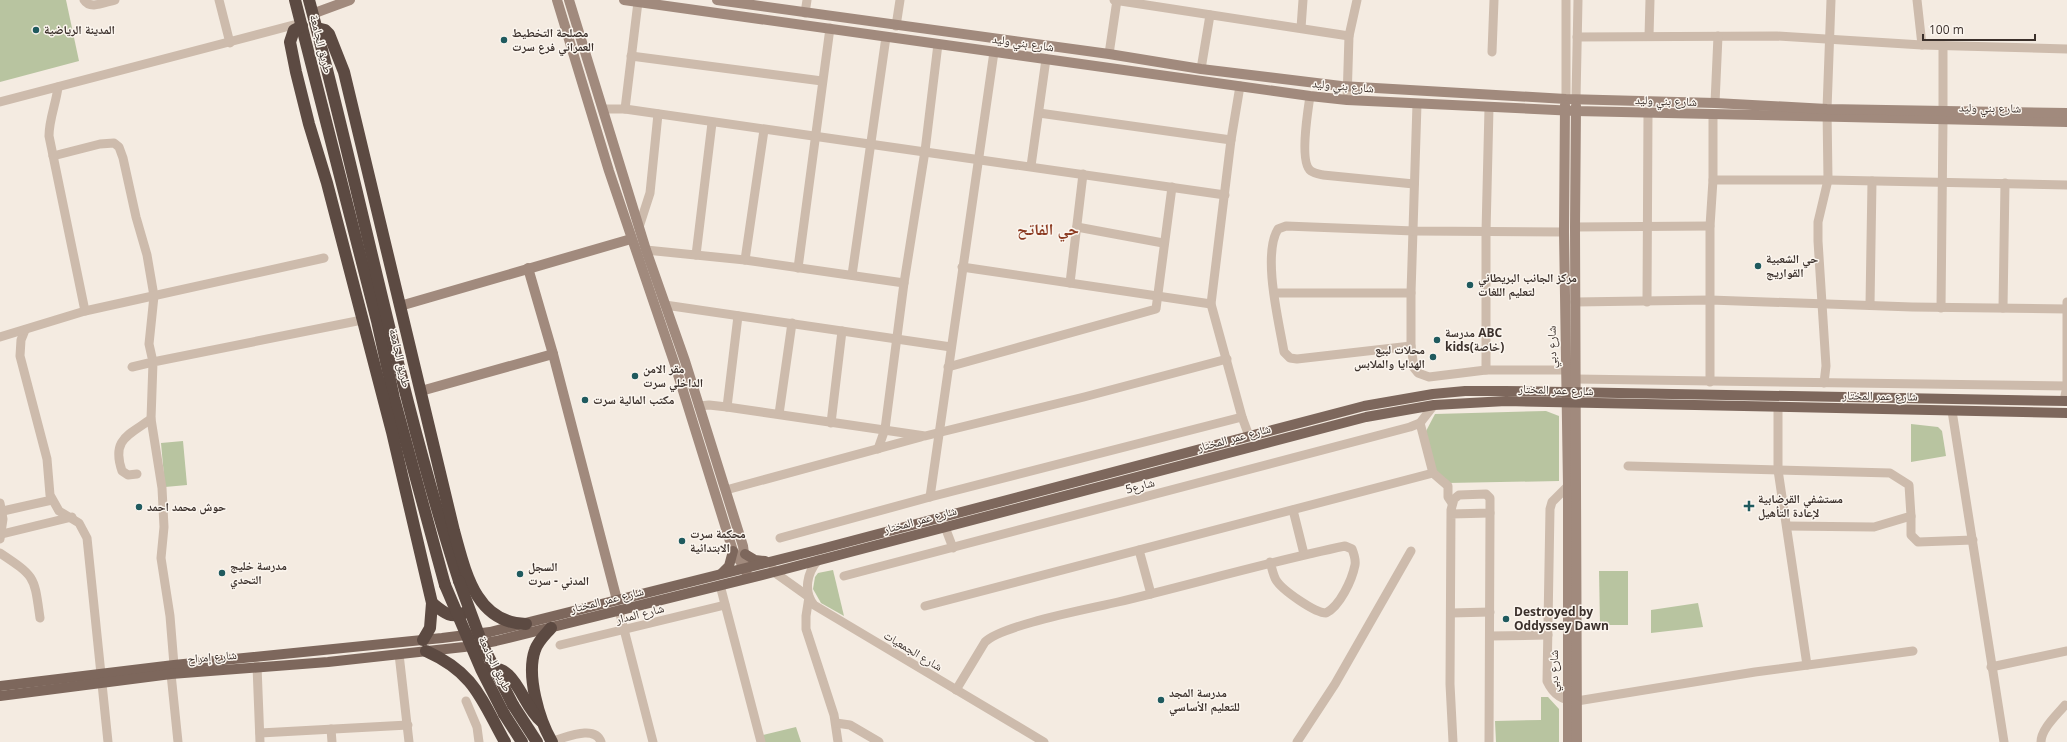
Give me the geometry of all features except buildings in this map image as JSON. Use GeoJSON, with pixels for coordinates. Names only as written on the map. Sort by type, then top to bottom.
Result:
{"type":"FeatureCollection","features":[{"type":"Feature","properties":{"kind":"highway","name":"طريق الجامعة"},"geometry":{"type":"LineString","coordinates":[[295,0],[377,321],[394,398],[445,585],[473,652],[504,714],[522,742]]}},
{"type":"Feature","properties":{"kind":"highway","name":"طريق الجامعة"},"geometry":{"type":"LineString","coordinates":[[312,0],[315,21],[405,387],[446,543],[483,646],[513,705],[537,742]]}},
{"type":"Feature","properties":{"kind":"highway"},"geometry":{"type":"LineString","coordinates":[[315,21],[329,34],[344,72],[454,531],[473,591],[474,601],[472,606],[460,614],[445,614],[432,603]]}},
{"type":"Feature","properties":{"kind":"highway"},"geometry":{"type":"LineString","coordinates":[[301,25],[292,34],[290,46],[309,124],[327,182],[382,395],[432,603],[430,628],[425,645],[450,664],[473,685],[505,742]]}},
{"type":"Feature","properties":{"kind":"highway"},"geometry":{"type":"LineString","coordinates":[[377,321],[374,334],[383,375],[382,395]]}},
{"type":"Feature","properties":{"kind":"highway"},"geometry":{"type":"LineString","coordinates":[[473,591],[498,618],[516,624],[526,624]]}},
{"type":"Feature","properties":{"kind":"highway"},"geometry":{"type":"LineString","coordinates":[[551,628],[538,644],[532,662],[534,688],[542,721],[552,742]]}},
{"type":"Feature","properties":{"kind":"highway"},"geometry":{"type":"LineString","coordinates":[[473,685],[480,674],[488,670],[496,669],[504,671],[513,680],[531,712],[542,721]]}},
{"type":"Feature","properties":{"kind":"main road","name":"شارع عمر المختار"},"geometry":{"type":"LineString","coordinates":[[425,645],[526,624],[1364,406],[1406,398],[1465,391],[2066,401]]}},
{"type":"Feature","properties":{"kind":"main road","name":"شارع عمر المختار"},"geometry":{"type":"LineString","coordinates":[[425,645],[477,645],[551,628],[774,572],[1366,417],[1434,405],[1466,402],[1572,403],[2067,413]]}},
{"type":"Feature","properties":{"kind":"main road"},"geometry":{"type":"LineString","coordinates":[[722,574],[729,566],[733,551]]}},
{"type":"Feature","properties":{"kind":"main road"},"geometry":{"type":"LineString","coordinates":[[745,554],[755,560],[771,561]]}},
{"type":"Feature","properties":{"kind":"main road","name":"شارع إمراح"},"geometry":{"type":"LineString","coordinates":[[0,696],[101,679],[173,669],[425,645]]}},
{"type":"Feature","properties":{"kind":"main road","name":"شارع إمراح"},"geometry":{"type":"LineString","coordinates":[[173,669],[328,662],[399,654],[425,645]]}},
{"type":"Feature","properties":{"kind":"main road","name":"شارع إمراح"},"geometry":{"type":"LineString","coordinates":[[0,686],[101,679]]}},
{"type":"Feature","properties":{"kind":"street"},"geometry":{"type":"LineString","coordinates":[[84,0],[89,5],[95,5],[114,0]]}},
{"type":"Feature","properties":{"kind":"street"},"geometry":{"type":"LineString","coordinates":[[219,0],[230,43]]}},
{"type":"Feature","properties":{"kind":"street"},"geometry":{"type":"LineString","coordinates":[[315,21],[350,0]]}},
{"type":"Feature","properties":{"kind":"street"},"geometry":{"type":"LineString","coordinates":[[557,0],[631,239],[680,363],[699,406],[745,554],[745,568],[748,578]]}},
{"type":"Feature","properties":{"kind":"street"},"geometry":{"type":"LineString","coordinates":[[569,0],[646,250],[665,305],[733,551],[745,568]]}},
{"type":"Feature","properties":{"kind":"street","name":"شارع بني وليد"},"geometry":{"type":"LineString","coordinates":[[624,0],[1347,100],[1565,111],[1713,115],[1827,113],[1943,116],[2067,122]]}},
{"type":"Feature","properties":{"kind":"street","name":"شارع بني وليد"},"geometry":{"type":"LineString","coordinates":[[717,0],[896,26],[1109,54],[1202,69],[1348,86],[1566,99],[1715,103],[1827,113]]}},
{"type":"Feature","properties":{"kind":"street"},"geometry":{"type":"LineString","coordinates":[[805,13],[807,0]]}},
{"type":"Feature","properties":{"kind":"street"},"geometry":{"type":"LineString","coordinates":[[896,26],[900,0]]}},
{"type":"Feature","properties":{"kind":"street"},"geometry":{"type":"LineString","coordinates":[[1109,54],[1116,0],[1173,4],[1210,15],[1349,36]]}},
{"type":"Feature","properties":{"kind":"street"},"geometry":{"type":"LineString","coordinates":[[1301,28],[1303,0]]}},
{"type":"Feature","properties":{"kind":"street"},"geometry":{"type":"LineString","coordinates":[[1347,100],[1349,36],[1357,0]]}},
{"type":"Feature","properties":{"kind":"street"},"geometry":{"type":"LineString","coordinates":[[1492,52],[1494,0]]}},
{"type":"Feature","properties":{"kind":"street","name":"شارع دبي"},"geometry":{"type":"LineString","coordinates":[[1566,0],[1564,232],[1565,370],[1566,392],[1572,403],[1572,701],[1568,742]]}},
{"type":"Feature","properties":{"kind":"street","name":"شارع دبي"},"geometry":{"type":"LineString","coordinates":[[1577,742],[1572,701],[1568,486],[1572,403],[1577,392],[1575,227],[1578,0]]}},
{"type":"Feature","properties":{"kind":"street"},"geometry":{"type":"LineString","coordinates":[[1649,36],[1650,0]]}},
{"type":"Feature","properties":{"kind":"street"},"geometry":{"type":"LineString","coordinates":[[1824,383],[1826,366],[1818,222],[1828,180],[1827,113],[1831,0]]}},
{"type":"Feature","properties":{"kind":"street"},"geometry":{"type":"LineString","coordinates":[[1917,0],[1922,45]]}},
{"type":"Feature","properties":{"kind":"street"},"geometry":{"type":"LineString","coordinates":[[625,109],[638,2]]}},
{"type":"Feature","properties":{"kind":"street"},"geometry":{"type":"LineString","coordinates":[[1202,69],[1210,15]]}},
{"type":"Feature","properties":{"kind":"street"},"geometry":{"type":"LineString","coordinates":[[0,102],[301,25]]}},
{"type":"Feature","properties":{"kind":"street"},"geometry":{"type":"LineString","coordinates":[[798,268],[817,137],[822,81],[830,28]]}},
{"type":"Feature","properties":{"kind":"street"},"geometry":{"type":"LineString","coordinates":[[1715,103],[1718,36]]}},
{"type":"Feature","properties":{"kind":"street"},"geometry":{"type":"LineString","coordinates":[[1577,37],[1777,36],[1943,46],[2067,49]]}},
{"type":"Feature","properties":{"kind":"street"},"geometry":{"type":"LineString","coordinates":[[852,275],[886,37]]}},
{"type":"Feature","properties":{"kind":"street"},"geometry":{"type":"LineString","coordinates":[[878,449],[885,429],[898,339],[904,282],[925,151],[938,44]]}},
{"type":"Feature","properties":{"kind":"street"},"geometry":{"type":"LineString","coordinates":[[1941,308],[1943,46]]}},
{"type":"Feature","properties":{"kind":"street"},"geometry":{"type":"LineString","coordinates":[[930,497],[994,52]]}},
{"type":"Feature","properties":{"kind":"street"},"geometry":{"type":"LineString","coordinates":[[631,56],[822,81]]}},
{"type":"Feature","properties":{"kind":"street"},"geometry":{"type":"LineString","coordinates":[[1031,166],[1046,59]]}},
{"type":"Feature","properties":{"kind":"street"},"geometry":{"type":"LineString","coordinates":[[1240,86],[1231,140],[1211,304],[1248,436]]}},
{"type":"Feature","properties":{"kind":"street"},"geometry":{"type":"LineString","coordinates":[[58,87],[55,107],[49,126],[53,156],[84,311]]}},
{"type":"Feature","properties":{"kind":"street"},"geometry":{"type":"LineString","coordinates":[[1310,96],[1305,148],[1307,166],[1311,171],[1323,175],[1414,184]]}},
{"type":"Feature","properties":{"kind":"street"},"geometry":{"type":"LineString","coordinates":[[1417,104],[1411,293],[1411,346],[1414,368],[1423,376],[1486,370],[1565,370]]}},
{"type":"Feature","properties":{"kind":"street"},"geometry":{"type":"LineString","coordinates":[[603,108],[625,109],[712,123],[925,151],[1225,196]]}},
{"type":"Feature","properties":{"kind":"street"},"geometry":{"type":"LineString","coordinates":[[1486,370],[1486,232],[1489,108]]}},
{"type":"Feature","properties":{"kind":"street"},"geometry":{"type":"LineString","coordinates":[[1038,112],[1231,140]]}},
{"type":"Feature","properties":{"kind":"street"},"geometry":{"type":"LineString","coordinates":[[1647,302],[1648,113]]}},
{"type":"Feature","properties":{"kind":"street","name":"شارع بني وليد"},"geometry":{"type":"LineString","coordinates":[[1943,116],[2067,113]]}},
{"type":"Feature","properties":{"kind":"street"},"geometry":{"type":"LineString","coordinates":[[639,227],[650,193],[658,114]]}},
{"type":"Feature","properties":{"kind":"street"},"geometry":{"type":"LineString","coordinates":[[1710,382],[1710,226],[1713,180],[1713,115]]}},
{"type":"Feature","properties":{"kind":"street"},"geometry":{"type":"LineString","coordinates":[[696,255],[712,123]]}},
{"type":"Feature","properties":{"kind":"street"},"geometry":{"type":"LineString","coordinates":[[745,260],[764,130]]}},
{"type":"Feature","properties":{"kind":"street"},"geometry":{"type":"LineString","coordinates":[[53,156],[100,144],[114,144],[119,147],[147,255],[154,296],[149,344],[153,362],[151,419],[162,488],[164,527],[161,558],[170,616],[178,742]]}},
{"type":"Feature","properties":{"kind":"street"},"geometry":{"type":"LineString","coordinates":[[609,171],[621,167]]}},
{"type":"Feature","properties":{"kind":"street"},"geometry":{"type":"LineString","coordinates":[[1070,283],[1083,174]]}},
{"type":"Feature","properties":{"kind":"street"},"geometry":{"type":"LineString","coordinates":[[1713,180],[1828,180],[2067,185]]}},
{"type":"Feature","properties":{"kind":"street"},"geometry":{"type":"LineString","coordinates":[[1870,305],[1872,181]]}},
{"type":"Feature","properties":{"kind":"street"},"geometry":{"type":"LineString","coordinates":[[2003,308],[2005,184]]}},
{"type":"Feature","properties":{"kind":"street"},"geometry":{"type":"LineString","coordinates":[[948,367],[1156,309],[1156,296],[1172,187]]}},
{"type":"Feature","properties":{"kind":"street"},"geometry":{"type":"LineString","coordinates":[[1575,227],[1648,228],[1710,226]]}},
{"type":"Feature","properties":{"kind":"street"},"geometry":{"type":"LineString","coordinates":[[1077,227],[1163,243]]}},
{"type":"Feature","properties":{"kind":"street"},"geometry":{"type":"LineString","coordinates":[[1411,346],[1290,358],[1284,352],[1272,274],[1272,256],[1275,233],[1281,227],[1414,231],[1564,232]]}},
{"type":"Feature","properties":{"kind":"street"},"geometry":{"type":"LineString","coordinates":[[400,306],[631,239]]}},
{"type":"Feature","properties":{"kind":"street"},"geometry":{"type":"LineString","coordinates":[[646,250],[745,260],[904,282]]}},
{"type":"Feature","properties":{"kind":"street"},"geometry":{"type":"LineString","coordinates":[[0,337],[84,311],[324,258]]}},
{"type":"Feature","properties":{"kind":"street"},"geometry":{"type":"LineString","coordinates":[[962,267],[1211,304]]}},
{"type":"Feature","properties":{"kind":"street"},"geometry":{"type":"LineString","coordinates":[[528,268],[553,354],[617,600]]}},
{"type":"Feature","properties":{"kind":"street"},"geometry":{"type":"LineString","coordinates":[[1275,293],[1411,293]]}},
{"type":"Feature","properties":{"kind":"street"},"geometry":{"type":"LineString","coordinates":[[1575,302],[1710,300],[1941,308],[2067,309]]}},
{"type":"Feature","properties":{"kind":"street"},"geometry":{"type":"LineString","coordinates":[[2066,401],[2067,302]]}},
{"type":"Feature","properties":{"kind":"street"},"geometry":{"type":"LineString","coordinates":[[665,305],[951,347]]}},
{"type":"Feature","properties":{"kind":"street"},"geometry":{"type":"LineString","coordinates":[[727,407],[738,316]]}},
{"type":"Feature","properties":{"kind":"street"},"geometry":{"type":"LineString","coordinates":[[132,367],[362,320]]}},
{"type":"Feature","properties":{"kind":"street"},"geometry":{"type":"LineString","coordinates":[[779,414],[792,323]]}},
{"type":"Feature","properties":{"kind":"street"},"geometry":{"type":"LineString","coordinates":[[25,330],[21,340],[20,356],[47,459],[48,484],[52,500],[59,511],[72,518],[81,526],[87,538],[108,742]]}},
{"type":"Feature","properties":{"kind":"street"},"geometry":{"type":"LineString","coordinates":[[831,422],[842,331]]}},
{"type":"Feature","properties":{"kind":"street"},"geometry":{"type":"LineString","coordinates":[[421,391],[553,354]]}},
{"type":"Feature","properties":{"kind":"street"},"geometry":{"type":"LineString","coordinates":[[726,490],[940,432],[1227,359]]}},
{"type":"Feature","properties":{"kind":"street"},"geometry":{"type":"LineString","coordinates":[[1576,379],[2067,386]]}},
{"type":"Feature","properties":{"kind":"street"},"geometry":{"type":"LineString","coordinates":[[699,406],[709,405],[727,407],[925,436]]}},
{"type":"Feature","properties":{"kind":"street"},"geometry":{"type":"LineString","coordinates":[[1434,405],[1420,423],[1433,473],[1448,486],[1448,497],[1452,503]]}},
{"type":"Feature","properties":{"kind":"street"},"geometry":{"type":"LineString","coordinates":[[1778,408],[1778,470],[1807,665]]}},
{"type":"Feature","properties":{"kind":"street"},"geometry":{"type":"LineString","coordinates":[[1952,411],[1973,540],[1991,667],[2004,742]]}},
{"type":"Feature","properties":{"kind":"street"},"geometry":{"type":"LineString","coordinates":[[780,538],[930,497],[1242,417]]}},
{"type":"Feature","properties":{"kind":"street"},"geometry":{"type":"LineString","coordinates":[[137,474],[128,475],[122,471],[119,446],[122,440],[151,419]]}},
{"type":"Feature","properties":{"kind":"street","name":"شارع5"},"geometry":{"type":"LineString","coordinates":[[844,576],[1420,423]]}},
{"type":"Feature","properties":{"kind":"street"},"geometry":{"type":"LineString","coordinates":[[1628,466],[1890,473],[1909,485],[1911,535],[1918,542],[1973,540]]}},
{"type":"Feature","properties":{"kind":"street"},"geometry":{"type":"LineString","coordinates":[[925,606],[1433,473]]}},
{"type":"Feature","properties":{"kind":"street"},"geometry":{"type":"LineString","coordinates":[[1568,486],[1552,502],[1550,509],[1547,681],[1551,688],[1572,701],[1755,672],[1913,651]]}},
{"type":"Feature","properties":{"kind":"street"},"geometry":{"type":"LineString","coordinates":[[1453,742],[1450,684],[1452,503],[1459,495],[1486,494],[1490,498],[1489,742]]}},
{"type":"Feature","properties":{"kind":"street"},"geometry":{"type":"LineString","coordinates":[[52,500],[1,507],[1,537],[72,518]]}},
{"type":"Feature","properties":{"kind":"street"},"geometry":{"type":"LineString","coordinates":[[1293,510],[1304,554]]}},
{"type":"Feature","properties":{"kind":"street"},"geometry":{"type":"LineString","coordinates":[[1451,514],[1490,513]]}},
{"type":"Feature","properties":{"kind":"street"},"geometry":{"type":"LineString","coordinates":[[1787,526],[1874,527],[1911,516]]}},
{"type":"Feature","properties":{"kind":"street"},"geometry":{"type":"LineString","coordinates":[[945,527],[953,548]]}},
{"type":"Feature","properties":{"kind":"street"},"geometry":{"type":"LineString","coordinates":[[956,690],[984,642],[990,637],[1012,628],[1151,594],[1270,562],[1304,554],[1345,546],[1352,549],[1355,557],[1352,575],[1338,602],[1326,613],[1316,611],[1281,586],[1276,580],[1270,562]]}},
{"type":"Feature","properties":{"kind":"street"},"geometry":{"type":"LineString","coordinates":[[1139,550],[1151,594]]}},
{"type":"Feature","properties":{"kind":"street"},"geometry":{"type":"LineString","coordinates":[[1297,742],[1335,684],[1412,551]]}},
{"type":"Feature","properties":{"kind":"street"},"geometry":{"type":"LineString","coordinates":[[0,553],[23,568],[32,577],[35,585],[40,618]]}},
{"type":"Feature","properties":{"kind":"street"},"geometry":{"type":"LineString","coordinates":[[818,560],[809,576],[809,596],[806,616],[808,636],[836,723],[838,742]]}},
{"type":"Feature","properties":{"kind":"street"},"geometry":{"type":"LineString","coordinates":[[771,561],[774,572]]}},
{"type":"Feature","properties":{"kind":"street","name":"شارع الجمعيات"},"geometry":{"type":"LineString","coordinates":[[774,572],[809,596],[819,609],[1044,742]]}},
{"type":"Feature","properties":{"kind":"street"},"geometry":{"type":"LineString","coordinates":[[720,585],[761,742]]}},
{"type":"Feature","properties":{"kind":"street","name":"شارع المدار"},"geometry":{"type":"LineString","coordinates":[[560,645],[624,631],[725,605]]}},
{"type":"Feature","properties":{"kind":"street"},"geometry":{"type":"LineString","coordinates":[[619,610],[653,742]]}},
{"type":"Feature","properties":{"kind":"street"},"geometry":{"type":"LineString","coordinates":[[1451,613],[1490,612]]}},
{"type":"Feature","properties":{"kind":"street"},"geometry":{"type":"LineString","coordinates":[[1490,636],[1548,635]]}},
{"type":"Feature","properties":{"kind":"street"},"geometry":{"type":"LineString","coordinates":[[1991,667],[2067,651]]}},
{"type":"Feature","properties":{"kind":"street"},"geometry":{"type":"LineString","coordinates":[[399,654],[409,742]]}},
{"type":"Feature","properties":{"kind":"street"},"geometry":{"type":"LineString","coordinates":[[257,666],[260,737],[331,729],[408,725]]}},
{"type":"Feature","properties":{"kind":"street"},"geometry":{"type":"LineString","coordinates":[[466,701],[477,728],[479,742]]}},
{"type":"Feature","properties":{"kind":"street"},"geometry":{"type":"LineString","coordinates":[[2041,742],[2041,737],[2045,730],[2065,705]]}},
{"type":"Feature","properties":{"kind":"street"},"geometry":{"type":"LineString","coordinates":[[836,723],[850,726],[879,742]]}},
{"type":"Feature","properties":{"kind":"street"},"geometry":{"type":"LineString","coordinates":[[496,726],[498,742]]}},
{"type":"Feature","properties":{"kind":"street"},"geometry":{"type":"LineString","coordinates":[[331,729],[332,742]]}},
{"type":"Feature","properties":{"kind":"street"},"geometry":{"type":"LineString","coordinates":[[552,742],[590,732],[597,735],[601,742]]}},
{"type":"Feature","properties":{"kind":"green space","name":"المدينة الرياضية"},"geometry":{"type":"Polygon","coordinates":[[[0,0],[66,0],[79,61],[0,82],[0,0]]]}},
{"type":"Feature","properties":{"kind":"green space"},"geometry":{"type":"Polygon","coordinates":[[[1546,411],[1559,416],[1559,481],[1447,483],[1436,475],[1425,433],[1435,414],[1546,411]]]}},
{"type":"Feature","properties":{"kind":"green space"},"geometry":{"type":"Polygon","coordinates":[[[1911,424],[1938,427],[1942,431],[1946,456],[1911,462],[1911,424]]]}},
{"type":"Feature","properties":{"kind":"green space"},"geometry":{"type":"Polygon","coordinates":[[[183,441],[187,485],[165,487],[161,443],[183,441]]]}},
{"type":"Feature","properties":{"kind":"green space"},"geometry":{"type":"Polygon","coordinates":[[[833,570],[844,616],[821,603],[813,589],[815,577],[818,573],[833,570]]]}},
{"type":"Feature","properties":{"kind":"green space"},"geometry":{"type":"Polygon","coordinates":[[[1599,571],[1628,571],[1628,625],[1600,625],[1599,571]]]}},
{"type":"Feature","properties":{"kind":"green space"},"geometry":{"type":"Polygon","coordinates":[[[1698,603],[1703,627],[1651,633],[1651,610],[1698,603]]]}},
{"type":"Feature","properties":{"kind":"green space"},"geometry":{"type":"Polygon","coordinates":[[[1541,697],[1548,697],[1559,709],[1559,742],[1496,742],[1495,721],[1541,720],[1541,697]]]}},
{"type":"Feature","properties":{"kind":"green space"},"geometry":{"type":"Polygon","coordinates":[[[796,727],[801,742],[763,742],[763,735],[796,727]]]}},
{"type":"Feature","properties":{"kind":"place","name":"المدينة الرياضية"},"geometry":{"type":"Point","coordinates":[36,30]}},
{"type":"Feature","properties":{"kind":"place","name":"مصلحة التخطيط العمراني فرع سرت"},"geometry":{"type":"Point","coordinates":[504,40]}},
{"type":"Feature","properties":{"kind":"place","name":"حي الشعبية القواريج"},"geometry":{"type":"Point","coordinates":[1758,266]}},
{"type":"Feature","properties":{"kind":"place","name":"مركز الجانب البريطاني لتعليم اللغات"},"geometry":{"type":"Point","coordinates":[1470,285]}},
{"type":"Feature","properties":{"kind":"place","name":"مدرسة ABC kids(خاصة)"},"geometry":{"type":"Point","coordinates":[1437,340]}},
{"type":"Feature","properties":{"kind":"place","name":"محلات لبيع الهدايا والملابس"},"geometry":{"type":"Point","coordinates":[1433,357]}},
{"type":"Feature","properties":{"kind":"place","name":"مقر الامن الداخلي سرت"},"geometry":{"type":"Point","coordinates":[635,376]}},
{"type":"Feature","properties":{"kind":"place","name":"مكتب المالية سرت"},"geometry":{"type":"Point","coordinates":[585,400]}},
{"type":"Feature","properties":{"kind":"place","name":"مستشفي القرضابية لإعادة التأهيل"},"geometry":{"type":"Point","coordinates":[1749,506]}},
{"type":"Feature","properties":{"kind":"place","name":"حوش محمد احمد"},"geometry":{"type":"Point","coordinates":[139,507]}},
{"type":"Feature","properties":{"kind":"place","name":"محكمة سرت الابتدائية"},"geometry":{"type":"Point","coordinates":[682,541]}},
{"type":"Feature","properties":{"kind":"place","name":"مدرسة خليج التحدي"},"geometry":{"type":"Point","coordinates":[222,573]}},
{"type":"Feature","properties":{"kind":"place","name":"السجل المدني - سرت"},"geometry":{"type":"Point","coordinates":[520,574]}},
{"type":"Feature","properties":{"kind":"place","name":"Destroyed by Oddyssey Dawn"},"geometry":{"type":"Point","coordinates":[1506,619]}},
{"type":"Feature","properties":{"kind":"place","name":"مدرسة المجد للتعليم الأساسي"},"geometry":{"type":"Point","coordinates":[1161,700]}},
{"type":"Feature","properties":{"kind":"district","name":"حي الفاتح"},"geometry":{"type":"Point","coordinates":[1048,229]}}]}
